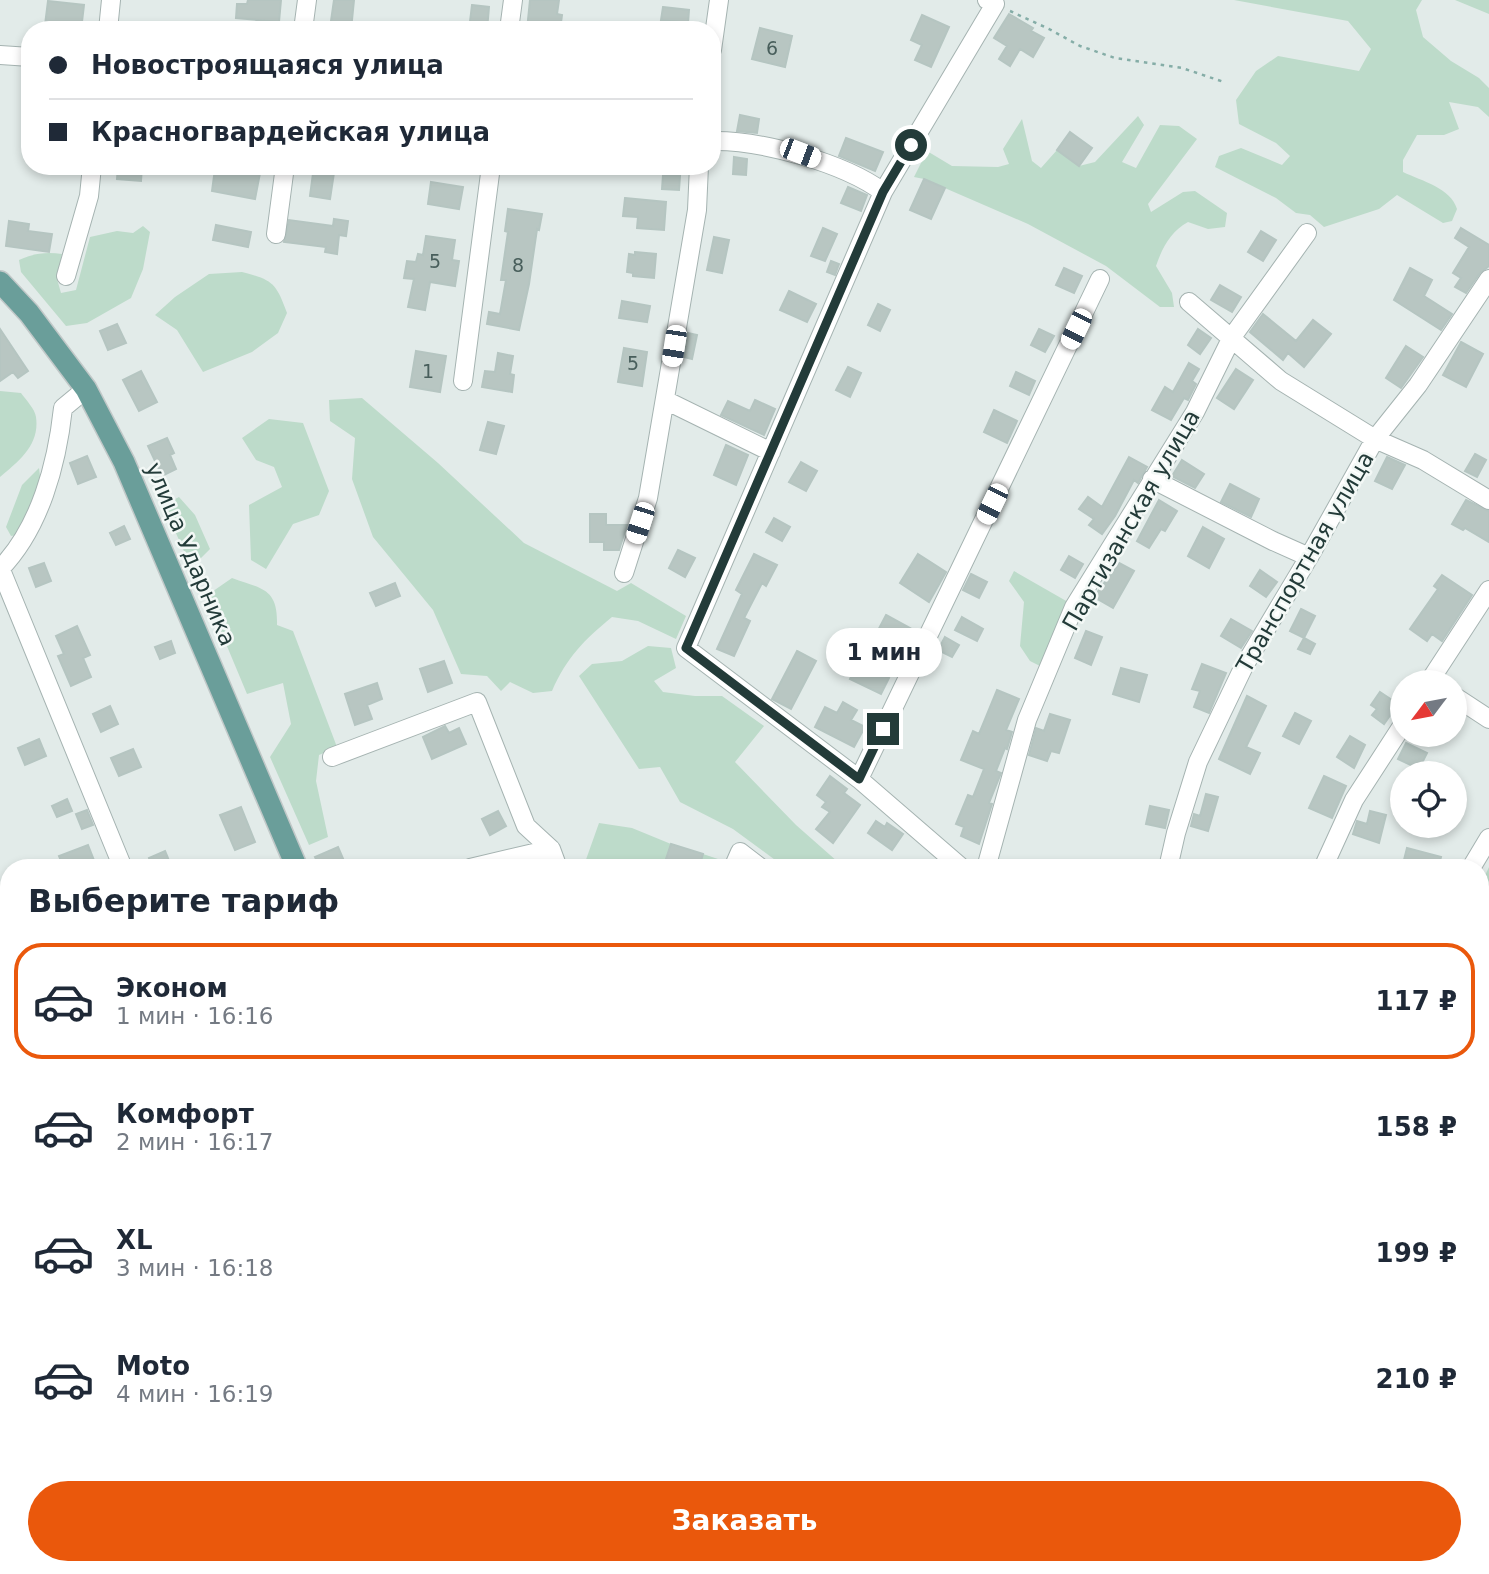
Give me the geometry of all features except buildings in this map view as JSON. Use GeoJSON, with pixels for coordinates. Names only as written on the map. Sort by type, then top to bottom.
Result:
{"type":"FeatureCollection","features":[{"type":"Feature","properties":{"kind":"main road","name":"улица Ударника"},"geometry":{"type":"LineString","coordinates":[[0,282],[29,313],[86,389],[124,462],[294,859]]}},
{"type":"Feature","properties":{"kind":"street"},"geometry":{"type":"LineString","coordinates":[[109,21],[111,0]]}},
{"type":"Feature","properties":{"kind":"street"},"geometry":{"type":"LineString","coordinates":[[304,21],[307,0]]}},
{"type":"Feature","properties":{"kind":"street"},"geometry":{"type":"LineString","coordinates":[[510,21],[513,0]]}},
{"type":"Feature","properties":{"kind":"street"},"geometry":{"type":"LineString","coordinates":[[716,21],[719,0]]}},
{"type":"Feature","properties":{"kind":"street"},"geometry":{"type":"LineString","coordinates":[[952,859],[859,779],[686,648],[883,192],[991,2]]}},
{"type":"Feature","properties":{"kind":"street"},"geometry":{"type":"LineString","coordinates":[[0,55],[21,56]]}},
{"type":"Feature","properties":{"kind":"street"},"geometry":{"type":"LineString","coordinates":[[721,142],[800,153],[867,180],[883,192]]}},
{"type":"Feature","properties":{"kind":"street"},"geometry":{"type":"LineString","coordinates":[[66,276],[89,196],[91,175]]}},
{"type":"Feature","properties":{"kind":"street"},"geometry":{"type":"LineString","coordinates":[[276,234],[284,175]]}},
{"type":"Feature","properties":{"kind":"street"},"geometry":{"type":"LineString","coordinates":[[463,381],[490,175]]}},
{"type":"Feature","properties":{"kind":"street"},"geometry":{"type":"LineString","coordinates":[[624,573],[648,498],[697,210],[699,175]]}},
{"type":"Feature","properties":{"kind":"street","name":"Партизанская улица"},"geometry":{"type":"LineString","coordinates":[[988,859],[1027,720],[1074,607],[1195,412],[1232,337],[1307,233]]}},
{"type":"Feature","properties":{"kind":"street"},"geometry":{"type":"LineString","coordinates":[[859,779],[1100,279]]}},
{"type":"Feature","properties":{"kind":"street","name":"Транспортная улица"},"geometry":{"type":"LineString","coordinates":[[1170,859],[1198,762],[1244,666],[1375,439],[1418,385],[1489,279]]}},
{"type":"Feature","properties":{"kind":"street"},"geometry":{"type":"LineString","coordinates":[[1189,302],[1281,382],[1375,439],[1423,460],[1489,500]]}},
{"type":"Feature","properties":{"kind":"street"},"geometry":{"type":"LineString","coordinates":[[86,389],[63,408],[58,449],[31,528],[0,570],[120,859]]}},
{"type":"Feature","properties":{"kind":"street"},"geometry":{"type":"LineString","coordinates":[[665,400],[771,453]]}},
{"type":"Feature","properties":{"kind":"street"},"geometry":{"type":"LineString","coordinates":[[1152,478],[1309,557]]}},
{"type":"Feature","properties":{"kind":"street"},"geometry":{"type":"LineString","coordinates":[[1440,670],[1489,590]]}},
{"type":"Feature","properties":{"kind":"street"},"geometry":{"type":"LineString","coordinates":[[332,757],[477,702],[526,826],[551,849],[555,859]]}},
{"type":"Feature","properties":{"kind":"street"},"geometry":{"type":"LineString","coordinates":[[1467,705],[1489,719]]}},
{"type":"Feature","properties":{"kind":"street"},"geometry":{"type":"LineString","coordinates":[[1327,859],[1354,800],[1390,744]]}},
{"type":"Feature","properties":{"kind":"street"},"geometry":{"type":"LineString","coordinates":[[1476,859],[1489,838]]}},
{"type":"Feature","properties":{"kind":"street"},"geometry":{"type":"LineString","coordinates":[[508,859],[551,849]]}},
{"type":"Feature","properties":{"kind":"path"},"geometry":{"type":"LineString","coordinates":[[991,2],[1080,46],[1115,58],[1182,68],[1224,82]]}},
{"type":"Feature","properties":{"kind":"green space"},"geometry":{"type":"Polygon","coordinates":[[[1234,0],[1422,0],[1416,10],[1423,37],[1489,88],[1489,117],[1478,107],[1449,102],[1459,129],[1444,135],[1417,135],[1403,160],[1403,172],[1442,190],[1454,202],[1457,209],[1452,221],[1443,223],[1397,195],[1379,209],[1324,227],[1310,215],[1296,213],[1276,198],[1215,167],[1219,156],[1241,148],[1282,165],[1290,156],[1276,143],[1239,124],[1236,100],[1256,71],[1278,56],[1359,71],[1371,49],[1348,21],[1234,0]]]}},
{"type":"Feature","properties":{"kind":"green space"},"geometry":{"type":"Polygon","coordinates":[[[1455,0],[1489,0],[1489,14],[1455,0]]]}},
{"type":"Feature","properties":{"kind":"green space"},"geometry":{"type":"Polygon","coordinates":[[[1138,116],[1144,125],[1122,162],[1136,168],[1160,125],[1179,126],[1197,139],[1148,204],[1151,212],[1183,192],[1195,191],[1227,213],[1225,227],[1208,229],[1188,222],[1172,235],[1164,247],[1156,266],[1172,293],[1174,307],[1160,307],[1106,266],[1028,224],[914,177],[927,151],[952,166],[998,167],[1009,164],[1003,149],[1022,119],[1032,161],[1041,168],[1057,150],[1079,166],[1095,162],[1138,116]]]}},
{"type":"Feature","properties":{"kind":"green space"},"geometry":{"type":"Polygon","coordinates":[[[143,226],[150,232],[143,269],[131,298],[87,323],[66,326],[21,272],[19,260],[41,254],[62,254],[57,279],[61,293],[76,290],[90,237],[117,231],[133,233],[143,226]]]}},
{"type":"Feature","properties":{"kind":"green space"},"geometry":{"type":"Polygon","coordinates":[[[242,272],[272,284],[287,313],[278,333],[252,352],[203,372],[177,330],[155,315],[175,297],[209,274],[242,272]]]}},
{"type":"Feature","properties":{"kind":"green space"},"geometry":{"type":"Polygon","coordinates":[[[0,391],[21,393],[34,411],[36,427],[35,436],[27,452],[0,477],[0,391]]]}},
{"type":"Feature","properties":{"kind":"green space"},"geometry":{"type":"Polygon","coordinates":[[[362,398],[438,463],[524,543],[617,591],[631,583],[686,616],[676,639],[638,621],[612,617],[577,650],[552,691],[533,693],[510,682],[501,691],[487,676],[461,674],[433,610],[373,537],[352,479],[355,438],[330,421],[329,400],[362,398]]]}},
{"type":"Feature","properties":{"kind":"green space"},"geometry":{"type":"Polygon","coordinates":[[[269,419],[303,423],[329,491],[319,515],[293,524],[266,569],[251,560],[249,505],[282,487],[274,467],[256,460],[242,438],[269,419]]]}},
{"type":"Feature","properties":{"kind":"green space"},"geometry":{"type":"Polygon","coordinates":[[[39,468],[41,484],[17,535],[11,536],[6,527],[22,485],[39,468]]]}},
{"type":"Feature","properties":{"kind":"green space"},"geometry":{"type":"Polygon","coordinates":[[[179,497],[195,515],[210,549],[198,561],[188,560],[166,511],[169,502],[179,497]]]}},
{"type":"Feature","properties":{"kind":"green space"},"geometry":{"type":"Polygon","coordinates":[[[1014,571],[1068,602],[1044,668],[1030,661],[1020,646],[1024,602],[1009,581],[1014,571]]]}},
{"type":"Feature","properties":{"kind":"green space"},"geometry":{"type":"Polygon","coordinates":[[[232,578],[266,592],[275,604],[277,625],[293,631],[337,747],[319,755],[316,781],[328,837],[309,845],[270,757],[291,724],[283,683],[247,694],[206,596],[232,578]]]}},
{"type":"Feature","properties":{"kind":"green space"},"geometry":{"type":"Polygon","coordinates":[[[648,646],[671,648],[676,668],[654,681],[663,692],[722,696],[764,726],[735,762],[796,825],[835,859],[774,859],[733,829],[680,802],[660,767],[639,769],[579,676],[592,664],[622,661],[648,646]]]}},
{"type":"Feature","properties":{"kind":"green space"},"geometry":{"type":"Polygon","coordinates":[[[599,823],[632,828],[671,844],[666,859],[586,859],[599,823]]]}},
{"type":"Feature","properties":{"kind":"green space"},"geometry":{"type":"Polygon","coordinates":[[[703,854],[718,859],[702,859],[703,854]]]}},
{"type":"Feature","properties":{"kind":"route"},"geometry":{"type":"LineString","coordinates":[[883,729],[859,779],[686,648],[883,192],[911,145]]}}]}
